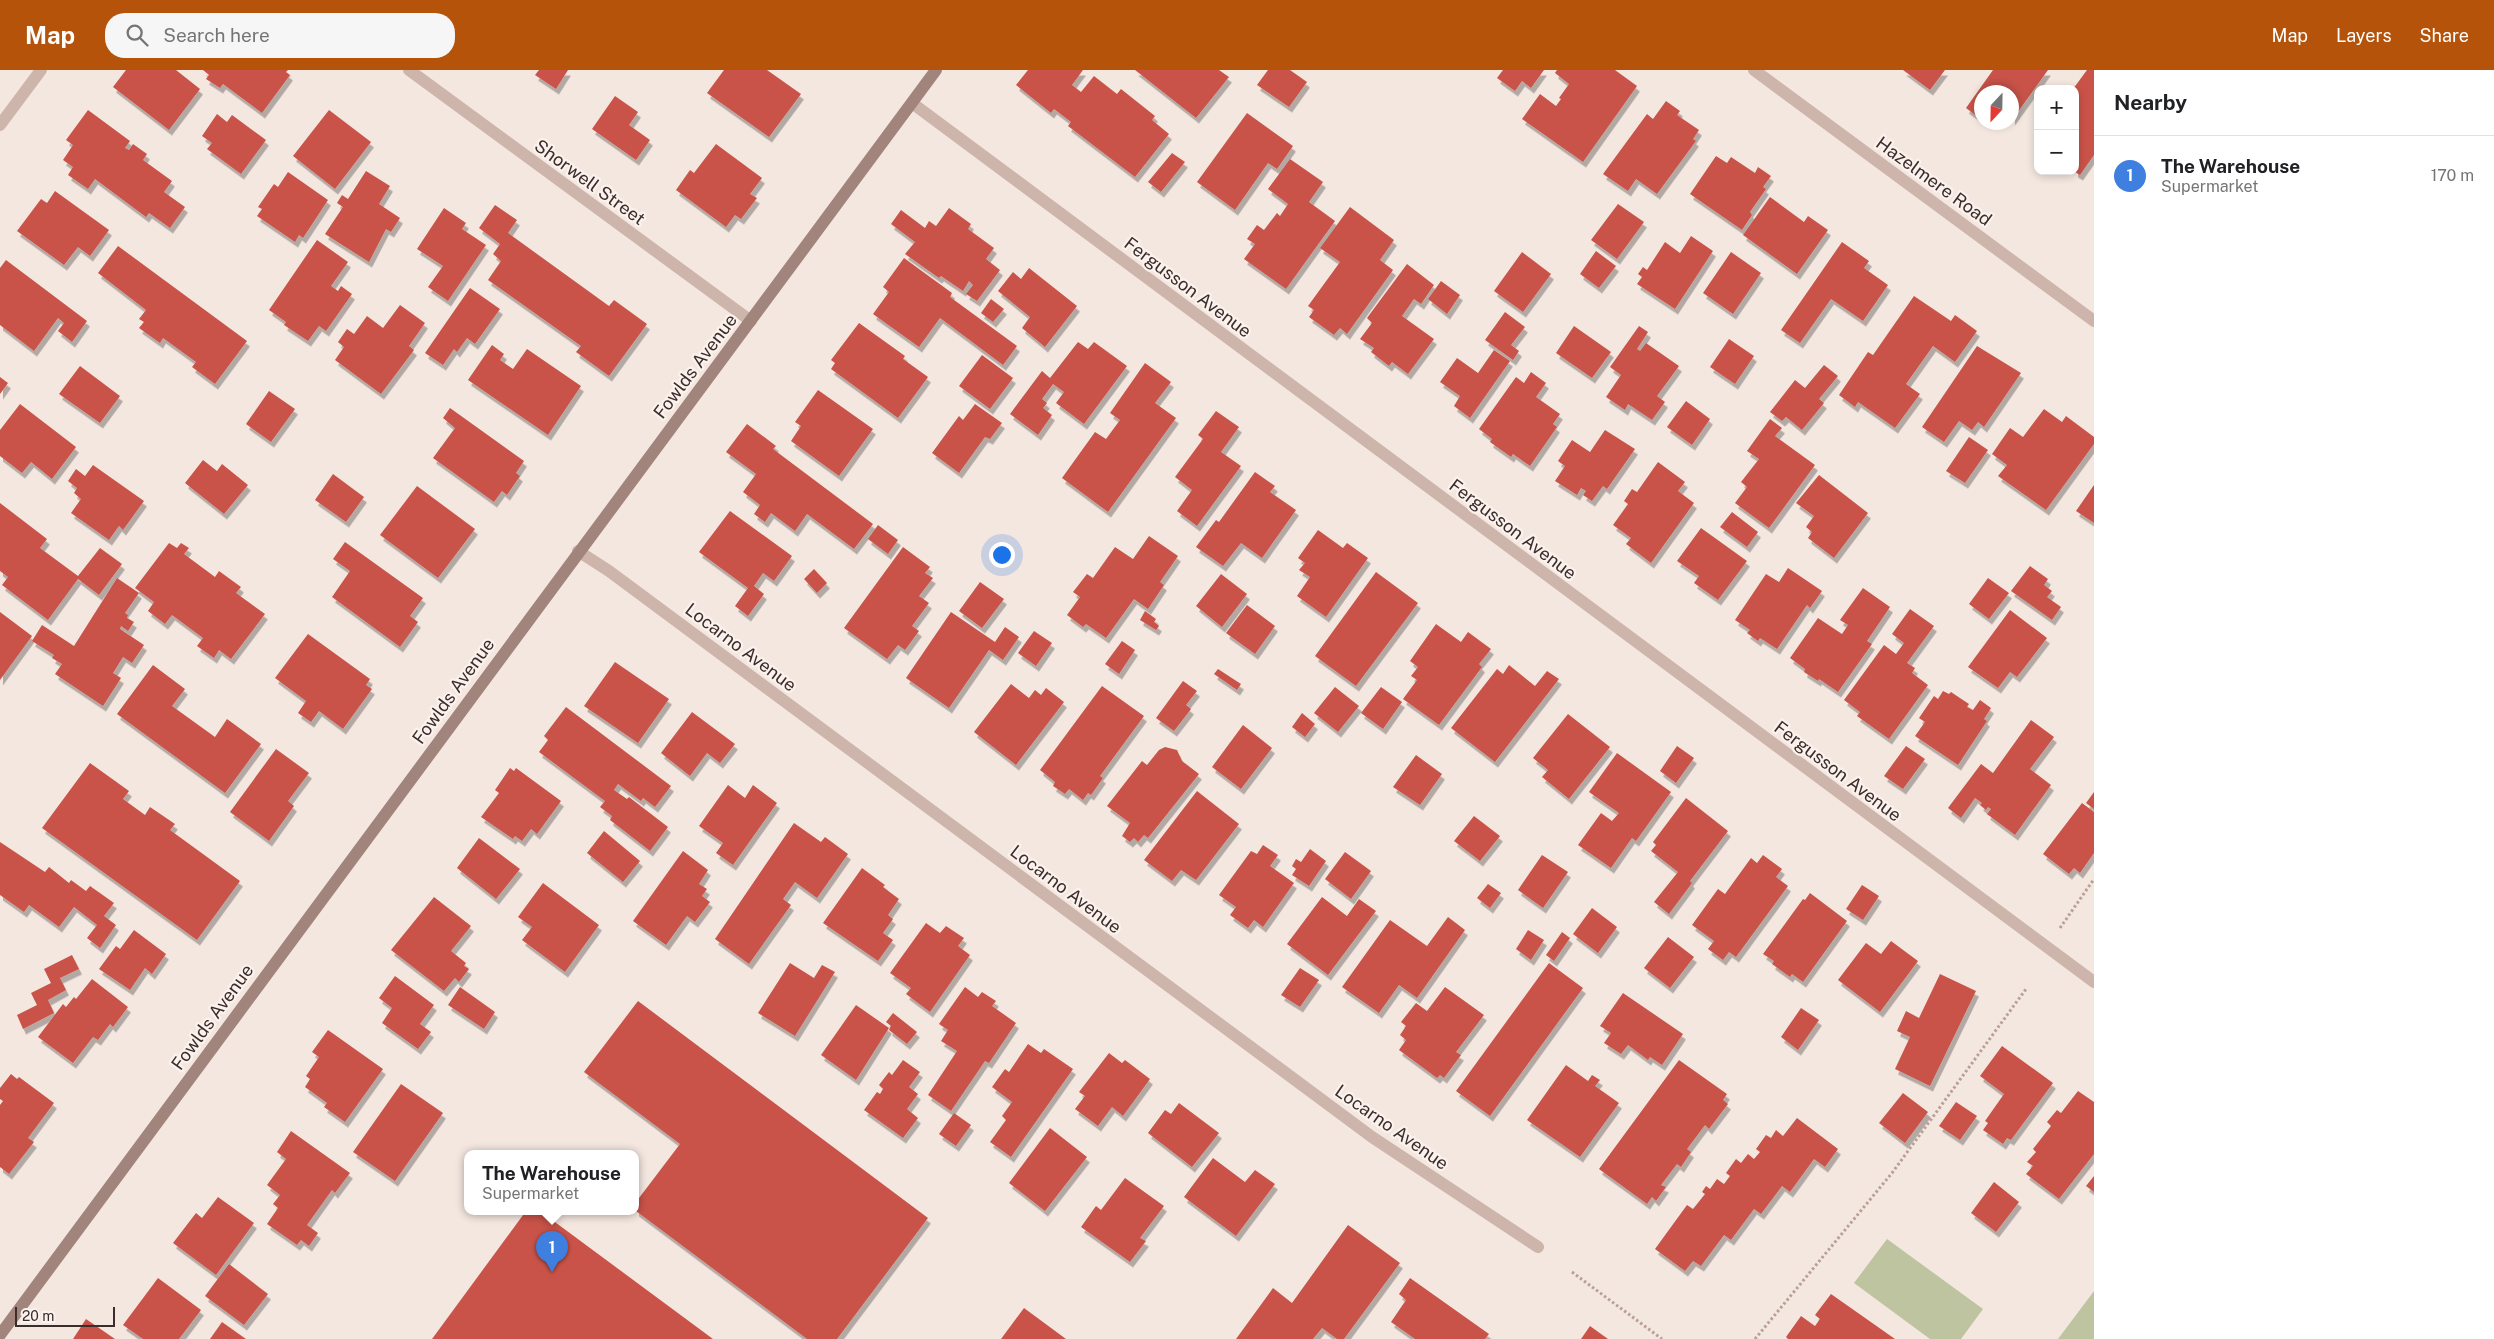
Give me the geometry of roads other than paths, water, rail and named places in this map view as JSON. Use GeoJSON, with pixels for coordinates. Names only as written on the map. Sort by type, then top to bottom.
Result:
{"type":"FeatureCollection","features":[{"type":"Feature","properties":{"kind":"street"},"geometry":{"type":"LineString","coordinates":[[0,125],[41,70]]}},
{"type":"Feature","properties":{"kind":"street","name":"Shorwell Street"},"geometry":{"type":"LineString","coordinates":[[408,70],[750,321]]}},
{"type":"Feature","properties":{"kind":"street","name":"Fowlds Avenue"},"geometry":{"type":"LineString","coordinates":[[0,1335],[578,551],[936,70]]}},
{"type":"Feature","properties":{"kind":"street","name":"Hazelmere Road"},"geometry":{"type":"LineString","coordinates":[[1754,70],[2094,321]]}},
{"type":"Feature","properties":{"kind":"street","name":"Fergusson Avenue"},"geometry":{"type":"LineString","coordinates":[[912,104],[2094,982]]}},
{"type":"Feature","properties":{"kind":"street","name":"Locarno Avenue"},"geometry":{"type":"LineString","coordinates":[[578,551],[609,571],[1372,1137],[1538,1247]]}},
{"type":"Feature","properties":{"kind":"place","name":"The Warehouse"},"geometry":{"type":"Point","coordinates":[552,1272]}}]}
